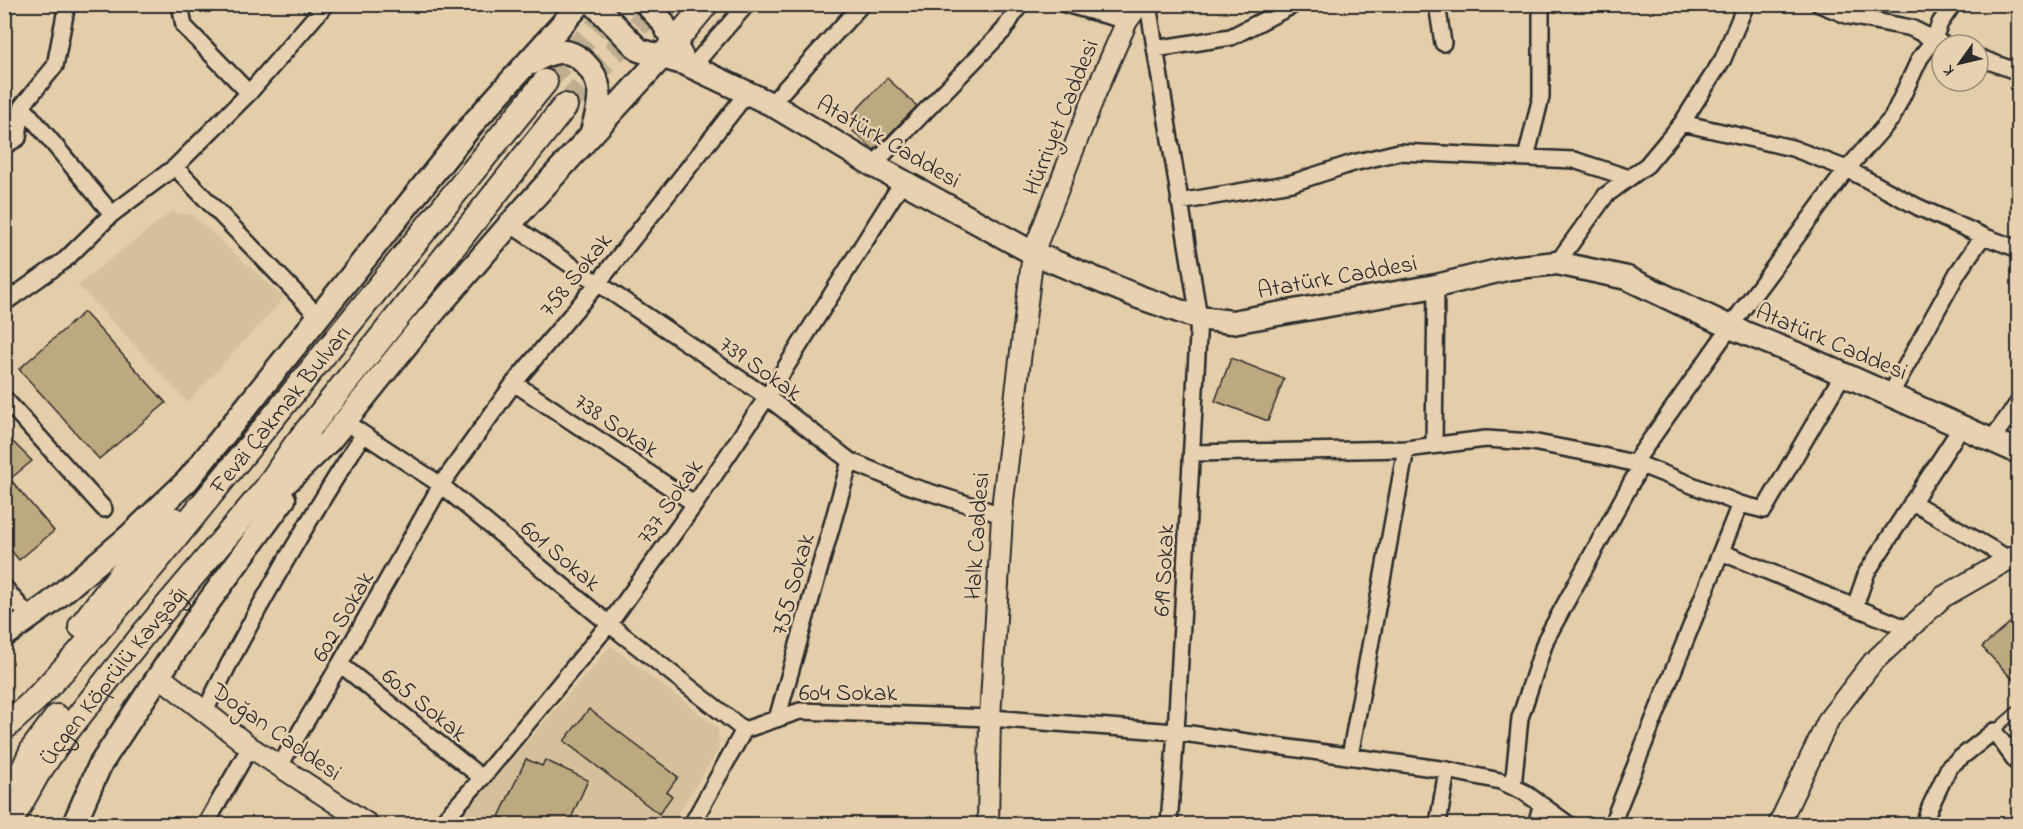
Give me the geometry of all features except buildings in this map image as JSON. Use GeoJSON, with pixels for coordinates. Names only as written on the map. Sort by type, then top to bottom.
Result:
{"type":"FeatureCollection","features":[{"type":"Feature","properties":{"kind":"main road"},"geometry":{"type":"LineString","coordinates":[[4,727],[134,557],[188,480],[475,121],[580,4]]}},
{"type":"Feature","properties":{"kind":"main road","name":"Atatürk Caddesi"},"geometry":{"type":"LineString","coordinates":[[594,4],[639,50],[668,50],[689,66],[771,105],[873,165],[1033,253],[1139,297],[1199,318],[1232,322],[1436,286],[1510,268],[1557,263],[1627,278],[1730,327],[1890,394],[2019,452]]}},
{"type":"Feature","properties":{"kind":"main road"},"geometry":{"type":"LineString","coordinates":[[646,4],[662,21],[668,50]]}},
{"type":"Feature","properties":{"kind":"main road"},"geometry":{"type":"LineString","coordinates":[[204,562],[330,440],[354,428],[420,328],[510,224],[668,50],[706,4]]}},
{"type":"Feature","properties":{"kind":"main road"},"geometry":{"type":"LineString","coordinates":[[520,71],[538,59],[558,52],[572,55],[584,63],[591,71],[599,91],[591,137]]}},
{"type":"Feature","properties":{"kind":"main road","name":"Fevzi Çakmak Bulvarı"},"geometry":{"type":"LineString","coordinates":[[4,727],[36,699],[77,655],[545,82]]}},
{"type":"Feature","properties":{"kind":"main road","name":"Fevzi Çakmak Bulvarı"},"geometry":{"type":"LineString","coordinates":[[204,562],[267,488],[295,446],[565,106]]}},
{"type":"Feature","properties":{"kind":"main road"},"geometry":{"type":"LineString","coordinates":[[74,825],[100,765],[199,615],[330,440]]}},
{"type":"Feature","properties":{"kind":"main road"},"geometry":{"type":"LineString","coordinates":[[7,825],[21,775],[33,749],[46,731],[216,529],[295,446]]}},
{"type":"Feature","properties":{"kind":"main road"},"geometry":{"type":"LineString","coordinates":[[134,557],[196,504],[247,449]]}},
{"type":"Feature","properties":{"kind":"main road"},"geometry":{"type":"LineString","coordinates":[[4,636],[49,604],[127,538],[188,480]]}},
{"type":"Feature","properties":{"kind":"main road","name":"Üçgen Köprülü Kavşağı"},"geometry":{"type":"LineString","coordinates":[[7,825],[63,736],[204,562]]}},
{"type":"Feature","properties":{"kind":"street"},"geometry":{"type":"LineString","coordinates":[[4,146],[18,138],[22,106],[54,66],[67,4]]}},
{"type":"Feature","properties":{"kind":"street"},"geometry":{"type":"LineString","coordinates":[[180,4],[184,26],[249,93]]}},
{"type":"Feature","properties":{"kind":"street"},"geometry":{"type":"LineString","coordinates":[[4,303],[65,260],[112,214],[175,167],[249,93],[326,4]]}},
{"type":"Feature","properties":{"kind":"street"},"geometry":{"type":"LineString","coordinates":[[689,66],[747,4]]}},
{"type":"Feature","properties":{"kind":"street"},"geometry":{"type":"LineString","coordinates":[[771,105],[862,4]]}},
{"type":"Feature","properties":{"kind":"street"},"geometry":{"type":"LineString","coordinates":[[873,165],[1004,30],[1020,4]]}},
{"type":"Feature","properties":{"kind":"street"},"geometry":{"type":"LineString","coordinates":[[1065,4],[1127,21]]}},
{"type":"Feature","properties":{"kind":"street","name":"Hürriyet Caddesi"},"geometry":{"type":"LineString","coordinates":[[1033,253],[1095,94],[1127,21],[1140,4]]}},
{"type":"Feature","properties":{"kind":"street","name":"619 Sokak"},"geometry":{"type":"LineString","coordinates":[[1148,4],[1199,318],[1169,825]]}},
{"type":"Feature","properties":{"kind":"street"},"geometry":{"type":"LineString","coordinates":[[1155,49],[1231,37],[1295,4]]}},
{"type":"Feature","properties":{"kind":"street"},"geometry":{"type":"LineString","coordinates":[[1437,4],[1443,43]]}},
{"type":"Feature","properties":{"kind":"street"},"geometry":{"type":"LineString","coordinates":[[1526,158],[1541,97],[1541,4]]}},
{"type":"Feature","properties":{"kind":"street"},"geometry":{"type":"LineString","coordinates":[[1557,263],[1606,195],[1647,165],[1682,123],[1723,59],[1746,4]]}},
{"type":"Feature","properties":{"kind":"street"},"geometry":{"type":"LineString","coordinates":[[1819,4],[1849,16],[1911,28],[1930,38]]}},
{"type":"Feature","properties":{"kind":"street"},"geometry":{"type":"LineString","coordinates":[[1940,33],[1940,23],[1953,4]]}},
{"type":"Feature","properties":{"kind":"street"},"geometry":{"type":"LineString","coordinates":[[1513,787],[1520,718],[1546,639],[1638,464],[1730,327],[1847,170],[1892,118],[1920,58],[1930,50]]}},
{"type":"Feature","properties":{"kind":"street"},"geometry":{"type":"LineString","coordinates":[[1990,61],[2019,72]]}},
{"type":"Feature","properties":{"kind":"street","name":"758 Sokak"},"geometry":{"type":"LineString","coordinates":[[441,485],[514,383],[598,283],[747,93]]}},
{"type":"Feature","properties":{"kind":"street"},"geometry":{"type":"LineString","coordinates":[[22,106],[112,214]]}},
{"type":"Feature","properties":{"kind":"street"},"geometry":{"type":"LineString","coordinates":[[1682,123],[1792,148],[1847,170],[1918,207],[1983,236],[2019,249]]}},
{"type":"Feature","properties":{"kind":"street"},"geometry":{"type":"LineString","coordinates":[[1179,202],[1292,183],[1399,152],[1574,160],[1629,178]]}},
{"type":"Feature","properties":{"kind":"street"},"geometry":{"type":"LineString","coordinates":[[175,167],[320,317]]}},
{"type":"Feature","properties":{"kind":"street","name":"737 Sokak"},"geometry":{"type":"LineString","coordinates":[[440,825],[482,778],[609,624],[695,504],[767,397],[903,181]]}},
{"type":"Feature","properties":{"kind":"street","name":"739 Sokak"},"geometry":{"type":"LineString","coordinates":[[510,224],[767,397],[850,461],[910,486],[1002,515]]}},
{"type":"Feature","properties":{"kind":"street"},"geometry":{"type":"LineString","coordinates":[[1890,394],[1958,272],[1983,236]]}},
{"type":"Feature","properties":{"kind":"street","name":"Halk Caddesi"},"geometry":{"type":"LineString","coordinates":[[988,825],[990,718],[1002,515],[1020,346],[1033,253]]}},
{"type":"Feature","properties":{"kind":"street"},"geometry":{"type":"LineString","coordinates":[[1434,445],[1436,286]]}},
{"type":"Feature","properties":{"kind":"street"},"geometry":{"type":"LineString","coordinates":[[1192,453],[1406,449],[1486,439],[1532,442],[1638,464],[1740,504],[1764,510],[1842,374]]}},
{"type":"Feature","properties":{"kind":"street","name":"738 Sokak"},"geometry":{"type":"LineString","coordinates":[[514,383],[695,504]]}},
{"type":"Feature","properties":{"kind":"street"},"geometry":{"type":"LineString","coordinates":[[4,398],[105,509]]}},
{"type":"Feature","properties":{"kind":"street"},"geometry":{"type":"LineString","coordinates":[[1992,439],[2019,403]]}},
{"type":"Feature","properties":{"kind":"street"},"geometry":{"type":"LineString","coordinates":[[1855,606],[1867,572],[1962,426]]}},
{"type":"Feature","properties":{"kind":"street"},"geometry":{"type":"LineString","coordinates":[[205,711],[245,632],[320,501],[354,428]]}},
{"type":"Feature","properties":{"kind":"street","name":"601 Sokak"},"geometry":{"type":"LineString","coordinates":[[354,428],[441,485],[609,624],[744,730]]}},
{"type":"Feature","properties":{"kind":"street"},"geometry":{"type":"LineString","coordinates":[[1350,756],[1406,449]]}},
{"type":"Feature","properties":{"kind":"street","name":"755 Sokak"},"geometry":{"type":"LineString","coordinates":[[777,718],[850,461]]}},
{"type":"Feature","properties":{"kind":"street","name":"602 Sokak"},"geometry":{"type":"LineString","coordinates":[[279,767],[441,485]]}},
{"type":"Feature","properties":{"kind":"street"},"geometry":{"type":"LineString","coordinates":[[1912,502],[2014,556]]}},
{"type":"Feature","properties":{"kind":"street"},"geometry":{"type":"LineString","coordinates":[[1612,825],[1740,504]]}},
{"type":"Feature","properties":{"kind":"street"},"geometry":{"type":"LineString","coordinates":[[1721,552],[1908,629]]}},
{"type":"Feature","properties":{"kind":"street"},"geometry":{"type":"LineString","coordinates":[[1779,825],[1829,719],[1873,662],[1943,597],[2014,556]]}},
{"type":"Feature","properties":{"kind":"street"},"geometry":{"type":"LineString","coordinates":[[4,587],[30,618]]}},
{"type":"Feature","properties":{"kind":"street","name":"605 Sokak"},"geometry":{"type":"LineString","coordinates":[[340,664],[482,778]]}},
{"type":"Feature","properties":{"kind":"street","name":"Doğan Caddesi"},"geometry":{"type":"LineString","coordinates":[[159,676],[250,747],[368,825]]}},
{"type":"Feature","properties":{"kind":"street","name":"604 Sokak"},"geometry":{"type":"LineString","coordinates":[[744,730],[800,711],[990,718],[1176,732],[1447,770],[1500,781],[1524,792],[1541,807],[1568,825]]}},
{"type":"Feature","properties":{"kind":"street"},"geometry":{"type":"LineString","coordinates":[[692,825],[744,730]]}},
{"type":"Feature","properties":{"kind":"street"},"geometry":{"type":"LineString","coordinates":[[1924,825],[1949,767],[1994,731],[2019,765]]}},
{"type":"Feature","properties":{"kind":"street"},"geometry":{"type":"LineString","coordinates":[[206,825],[250,747]]}},
{"type":"Feature","properties":{"kind":"street"},"geometry":{"type":"LineString","coordinates":[[1438,825],[1447,770]]}},
{"type":"Feature","properties":{"kind":"street"},"geometry":{"type":"LineString","coordinates":[[1536,825],[1541,807]]}},
{"type":"Feature","properties":{"kind":"lane"},"geometry":{"type":"LineString","coordinates":[[1994,731],[2019,710]]}},
{"type":"Feature","properties":{"kind":"lane"},"geometry":{"type":"LineString","coordinates":[[2006,748],[2019,737]]}},
{"type":"Feature","properties":{"kind":"shaded area"},"geometry":{"type":"Polygon","coordinates":[[[171,212],[192,215],[284,298],[188,402],[78,285],[171,212]]]}},
{"type":"Feature","properties":{"kind":"shaded area"},"geometry":{"type":"Polygon","coordinates":[[[611,646],[718,728],[719,749],[671,824],[455,824],[611,646]]]}},
{"type":"Feature","properties":{"kind":"tunnel"},"geometry":{"type":"LineString","coordinates":[[545,82],[618,4]]}},
{"type":"Feature","properties":{"kind":"tunnel"},"geometry":{"type":"LineString","coordinates":[[565,106],[658,4]]}}]}
